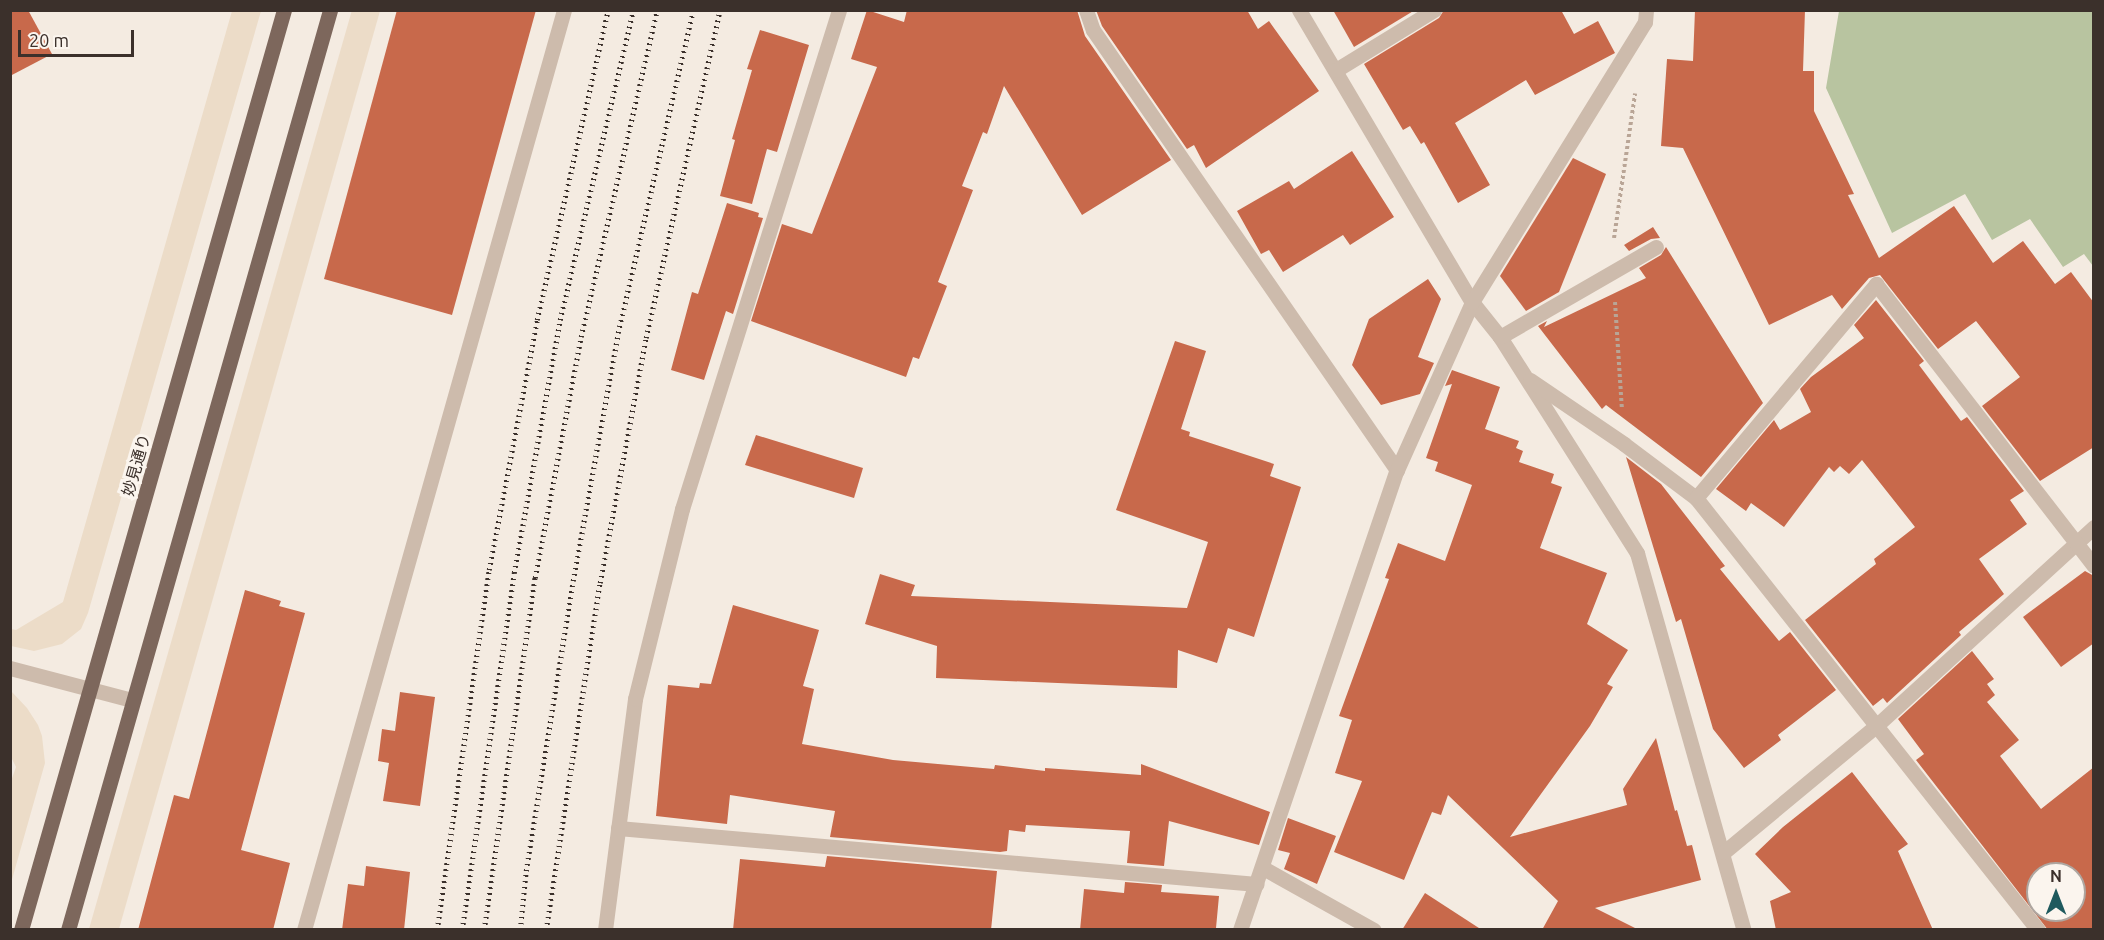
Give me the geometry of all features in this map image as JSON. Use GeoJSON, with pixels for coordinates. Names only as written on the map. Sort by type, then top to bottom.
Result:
{"type":"FeatureCollection","features":[{"type":"Feature","properties":{"kind":"main road","name":"妙見通り"},"geometry":{"type":"LineString","coordinates":[[21,930],[284,10]]}},
{"type":"Feature","properties":{"kind":"main road"},"geometry":{"type":"LineString","coordinates":[[68,930],[330,10]]}},
{"type":"Feature","properties":{"kind":"street"},"geometry":{"type":"LineString","coordinates":[[304,930],[564,10]]}},
{"type":"Feature","properties":{"kind":"street"},"geometry":{"type":"LineString","coordinates":[[605,930],[636,699],[682,509],[839,10]]}},
{"type":"Feature","properties":{"kind":"street"},"geometry":{"type":"LineString","coordinates":[[1086,10],[1093,30],[1397,470]]}},
{"type":"Feature","properties":{"kind":"street"},"geometry":{"type":"LineString","coordinates":[[1299,10],[1472,302],[1500,337],[1637,553],[1724,852],[1744,930]]}},
{"type":"Feature","properties":{"kind":"street"},"geometry":{"type":"LineString","coordinates":[[1336,70],[1434,10]]}},
{"type":"Feature","properties":{"kind":"street"},"geometry":{"type":"LineString","coordinates":[[1240,930],[1397,470],[1472,302],[1645,22],[1646,10]]}},
{"type":"Feature","properties":{"kind":"street"},"geometry":{"type":"LineString","coordinates":[[1500,337],[1656,247]]}},
{"type":"Feature","properties":{"kind":"street"},"geometry":{"type":"LineString","coordinates":[[1696,498],[1876,284],[2094,566]]}},
{"type":"Feature","properties":{"kind":"street"},"geometry":{"type":"LineString","coordinates":[[1525,376],[1624,444],[1696,498],[2038,930]]}},
{"type":"Feature","properties":{"kind":"street"},"geometry":{"type":"LineString","coordinates":[[1724,852],[1876,726],[2094,527]]}},
{"type":"Feature","properties":{"kind":"street"},"geometry":{"type":"LineString","coordinates":[[10,668],[132,700]]}},
{"type":"Feature","properties":{"kind":"street"},"geometry":{"type":"LineString","coordinates":[[618,828],[1257,884]]}},
{"type":"Feature","properties":{"kind":"street"},"geometry":{"type":"LineString","coordinates":[[1263,868],[1374,930]]}},
{"type":"Feature","properties":{"kind":"green space"},"geometry":{"type":"Polygon","coordinates":[[[1839,11],[2093,11],[2093,266],[2084,254],[2063,267],[2030,219],[1992,240],[1965,194],[1892,233],[1826,88],[1839,11]]]}},
{"type":"Feature","properties":{"kind":"shaded area"},"geometry":{"type":"Polygon","coordinates":[[[352,10],[380,11],[119,929],[89,929],[352,10]]]}},
{"type":"Feature","properties":{"kind":"shaded area"},"geometry":{"type":"Polygon","coordinates":[[[232,11],[261,11],[88,613],[81,629],[62,644],[34,651],[11,646],[11,629],[16,630],[63,602],[232,11]]]}},
{"type":"Feature","properties":{"kind":"shaded area"},"geometry":{"type":"Polygon","coordinates":[[[11,691],[27,708],[38,725],[42,736],[45,763],[11,883],[10,784],[16,767],[11,757],[11,691]]]}},
{"type":"Feature","properties":{"kind":"building"},"geometry":{"type":"Polygon","coordinates":[[[10,10],[28,10],[52,54],[10,76],[10,10]]]}},
{"type":"Feature","properties":{"kind":"building"},"geometry":{"type":"Polygon","coordinates":[[[397,10],[536,10],[452,315],[324,279],[397,10]]]}},
{"type":"Feature","properties":{"kind":"building"},"geometry":{"type":"Polygon","coordinates":[[[867,10],[904,22],[907,10],[1077,10],[1085,36],[1171,160],[1082,215],[1004,86],[987,134],[983,132],[962,186],[973,190],[938,282],[947,286],[919,359],[913,357],[906,377],[751,321],[782,224],[812,234],[877,67],[851,59],[867,10]]]}},
{"type":"Feature","properties":{"kind":"building"},"geometry":{"type":"Polygon","coordinates":[[[1096,10],[1247,10],[1258,29],[1269,21],[1319,91],[1206,168],[1194,145],[1187,149],[1102,26],[1096,10]]]}},
{"type":"Feature","properties":{"kind":"building"},"geometry":{"type":"Polygon","coordinates":[[[1333,10],[1415,10],[1354,47],[1333,10]]]}},
{"type":"Feature","properties":{"kind":"building"},"geometry":{"type":"Polygon","coordinates":[[[1444,10],[1561,10],[1574,34],[1598,21],[1615,53],[1535,95],[1526,80],[1455,123],[1490,185],[1458,203],[1424,142],[1421,144],[1410,126],[1403,130],[1364,64],[1439,18],[1444,10]]]}},
{"type":"Feature","properties":{"kind":"building"},"geometry":{"type":"Polygon","coordinates":[[[1695,10],[1805,10],[1803,71],[1814,71],[1814,111],[1854,194],[1848,195],[1879,258],[1954,206],[1993,263],[2023,241],[2055,284],[2071,272],[2094,303],[2094,447],[2040,481],[1982,406],[2020,377],[1976,321],[1938,349],[1880,275],[1869,278],[1842,309],[1832,295],[1769,325],[1683,148],[1661,146],[1667,59],[1693,61],[1695,10]]]}},
{"type":"Feature","properties":{"kind":"building"},"geometry":{"type":"Polygon","coordinates":[[[760,30],[809,45],[777,152],[767,149],[752,204],[720,196],[735,140],[732,139],[752,70],[747,69],[760,30]]]}},
{"type":"Feature","properties":{"kind":"building"},"geometry":{"type":"Polygon","coordinates":[[[1352,151],[1394,217],[1350,245],[1343,235],[1283,272],[1269,250],[1261,254],[1237,211],[1289,181],[1294,189],[1352,151]]]}},
{"type":"Feature","properties":{"kind":"building"},"geometry":{"type":"Polygon","coordinates":[[[1573,158],[1606,174],[1559,292],[1526,311],[1500,276],[1573,158]]]}},
{"type":"Feature","properties":{"kind":"building"},"geometry":{"type":"Polygon","coordinates":[[[727,203],[759,213],[758,217],[763,218],[733,314],[726,311],[704,380],[671,370],[692,292],[698,294],[727,203]]]}},
{"type":"Feature","properties":{"kind":"building"},"geometry":{"type":"Polygon","coordinates":[[[1653,227],[1660,238],[1651,239],[1629,251],[1624,245],[1653,227]]]}},
{"type":"Feature","properties":{"kind":"building"},"geometry":{"type":"Polygon","coordinates":[[[1666,247],[1763,403],[1701,477],[1606,405],[1602,409],[1538,326],[1547,321],[1544,327],[1646,278],[1639,268],[1661,255],[1666,247]]]}},
{"type":"Feature","properties":{"kind":"building"},"geometry":{"type":"Polygon","coordinates":[[[1428,279],[1441,299],[1418,357],[1434,363],[1420,394],[1381,405],[1352,365],[1369,319],[1428,279]]]}},
{"type":"Feature","properties":{"kind":"building"},"geometry":{"type":"Polygon","coordinates":[[[1876,300],[1924,361],[1919,365],[1961,421],[1967,417],[2024,491],[2010,500],[2027,524],[1979,559],[2004,594],[1959,632],[1961,635],[1887,703],[1883,698],[1873,706],[1805,620],[1876,564],[1874,559],[1915,527],[1862,460],[1849,474],[1840,466],[1834,472],[1829,467],[1784,527],[1751,503],[1746,511],[1716,489],[1774,420],[1780,430],[1811,412],[1800,389],[1811,377],[1864,338],[1854,325],[1876,300]]]}},
{"type":"Feature","properties":{"kind":"building"},"geometry":{"type":"Polygon","coordinates":[[[1175,341],[1206,351],[1181,429],[1190,432],[1189,436],[1274,464],[1270,476],[1301,487],[1254,637],[1228,628],[1217,663],[1178,650],[1177,688],[936,678],[937,646],[865,624],[880,574],[915,585],[911,596],[1187,608],[1208,542],[1116,510],[1175,341]]]}},
{"type":"Feature","properties":{"kind":"building"},"geometry":{"type":"Polygon","coordinates":[[[1452,370],[1500,387],[1485,429],[1519,441],[1516,448],[1523,451],[1519,462],[1554,474],[1551,483],[1562,487],[1540,548],[1607,573],[1587,624],[1628,650],[1607,684],[1613,687],[1590,726],[1510,837],[1627,805],[1623,789],[1656,738],[1675,811],[1677,810],[1687,846],[1692,845],[1701,880],[1595,908],[1639,930],[1542,930],[1558,901],[1448,795],[1441,815],[1432,812],[1404,880],[1334,852],[1362,781],[1335,773],[1352,720],[1339,716],[1389,579],[1385,578],[1398,543],[1445,561],[1472,485],[1435,471],[1438,462],[1426,458],[1452,384],[1445,386],[1452,370]]]}},
{"type":"Feature","properties":{"kind":"building"},"geometry":{"type":"Polygon","coordinates":[[[756,435],[863,468],[854,498],[745,465],[756,435]]]}},
{"type":"Feature","properties":{"kind":"building"},"geometry":{"type":"Polygon","coordinates":[[[1626,457],[1661,484],[1725,566],[1720,569],[1779,641],[1790,632],[1836,690],[1778,735],[1781,740],[1744,768],[1713,729],[1681,619],[1676,622],[1626,457]]]}},
{"type":"Feature","properties":{"kind":"building"},"geometry":{"type":"Polygon","coordinates":[[[2085,571],[2094,576],[2094,643],[2061,667],[2023,617],[2085,571]]]}},
{"type":"Feature","properties":{"kind":"building"},"geometry":{"type":"Polygon","coordinates":[[[245,590],[281,601],[279,606],[305,613],[241,850],[290,863],[273,930],[138,930],[174,795],[189,799],[245,590]]]}},
{"type":"Feature","properties":{"kind":"building"},"geometry":{"type":"Polygon","coordinates":[[[733,605],[819,630],[803,686],[814,689],[802,744],[893,760],[994,769],[995,765],[1045,771],[1045,768],[1141,775],[1141,764],[1270,812],[1259,845],[1169,821],[1164,866],[1127,863],[1130,831],[1026,825],[1025,832],[1009,830],[1007,851],[1000,852],[830,837],[835,811],[730,795],[727,824],[656,816],[668,685],[699,688],[700,683],[711,684],[733,605]]]}},
{"type":"Feature","properties":{"kind":"building"},"geometry":{"type":"Polygon","coordinates":[[[1972,651],[1994,679],[1987,684],[1995,695],[1987,702],[2019,740],[2000,756],[2041,809],[2094,767],[2094,930],[2048,930],[2042,922],[2086,922],[2086,862],[2026,862],[2026,902],[1916,760],[1924,754],[1898,719],[1972,651]]]}},
{"type":"Feature","properties":{"kind":"building"},"geometry":{"type":"Polygon","coordinates":[[[400,692],[435,697],[420,806],[383,801],[389,763],[378,761],[382,729],[395,731],[400,692]]]}},
{"type":"Feature","properties":{"kind":"building"},"geometry":{"type":"Polygon","coordinates":[[[1852,772],[1908,844],[1898,851],[1933,930],[1776,930],[1770,901],[1791,892],[1755,854],[1783,827],[1852,772]]]}},
{"type":"Feature","properties":{"kind":"building"},"geometry":{"type":"Polygon","coordinates":[[[1288,818],[1336,836],[1317,884],[1284,869],[1290,853],[1278,850],[1288,818]]]}},
{"type":"Feature","properties":{"kind":"building"},"geometry":{"type":"Polygon","coordinates":[[[827,856],[997,871],[991,930],[733,930],[740,859],[825,867],[827,856]]]}},
{"type":"Feature","properties":{"kind":"building"},"geometry":{"type":"Polygon","coordinates":[[[366,866],[410,872],[404,930],[342,930],[348,884],[364,886],[366,866]]]}},
{"type":"Feature","properties":{"kind":"building"},"geometry":{"type":"Polygon","coordinates":[[[1125,882],[1162,885],[1161,892],[1219,896],[1216,928],[1080,930],[1084,889],[1124,893],[1125,882]]]}},
{"type":"Feature","properties":{"kind":"building"},"geometry":{"type":"Polygon","coordinates":[[[1425,893],[1482,930],[1402,930],[1425,893]]]}},
{"type":"Feature","properties":{"kind":"railway"},"geometry":{"type":"LineString","coordinates":[[437,930],[489,570],[537,320],[608,10]]}},
{"type":"Feature","properties":{"kind":"railway"},"geometry":{"type":"LineString","coordinates":[[462,930],[514,573],[560,320],[633,10]]}},
{"type":"Feature","properties":{"kind":"railway"},"geometry":{"type":"LineString","coordinates":[[484,930],[535,578],[581,337],[657,10]]}},
{"type":"Feature","properties":{"kind":"railway"},"geometry":{"type":"LineString","coordinates":[[520,930],[526,871],[573,581],[618,333],[693,10]]}},
{"type":"Feature","properties":{"kind":"railway"},"geometry":{"type":"LineString","coordinates":[[546,930],[600,583],[646,338],[720,10]]}}]}
